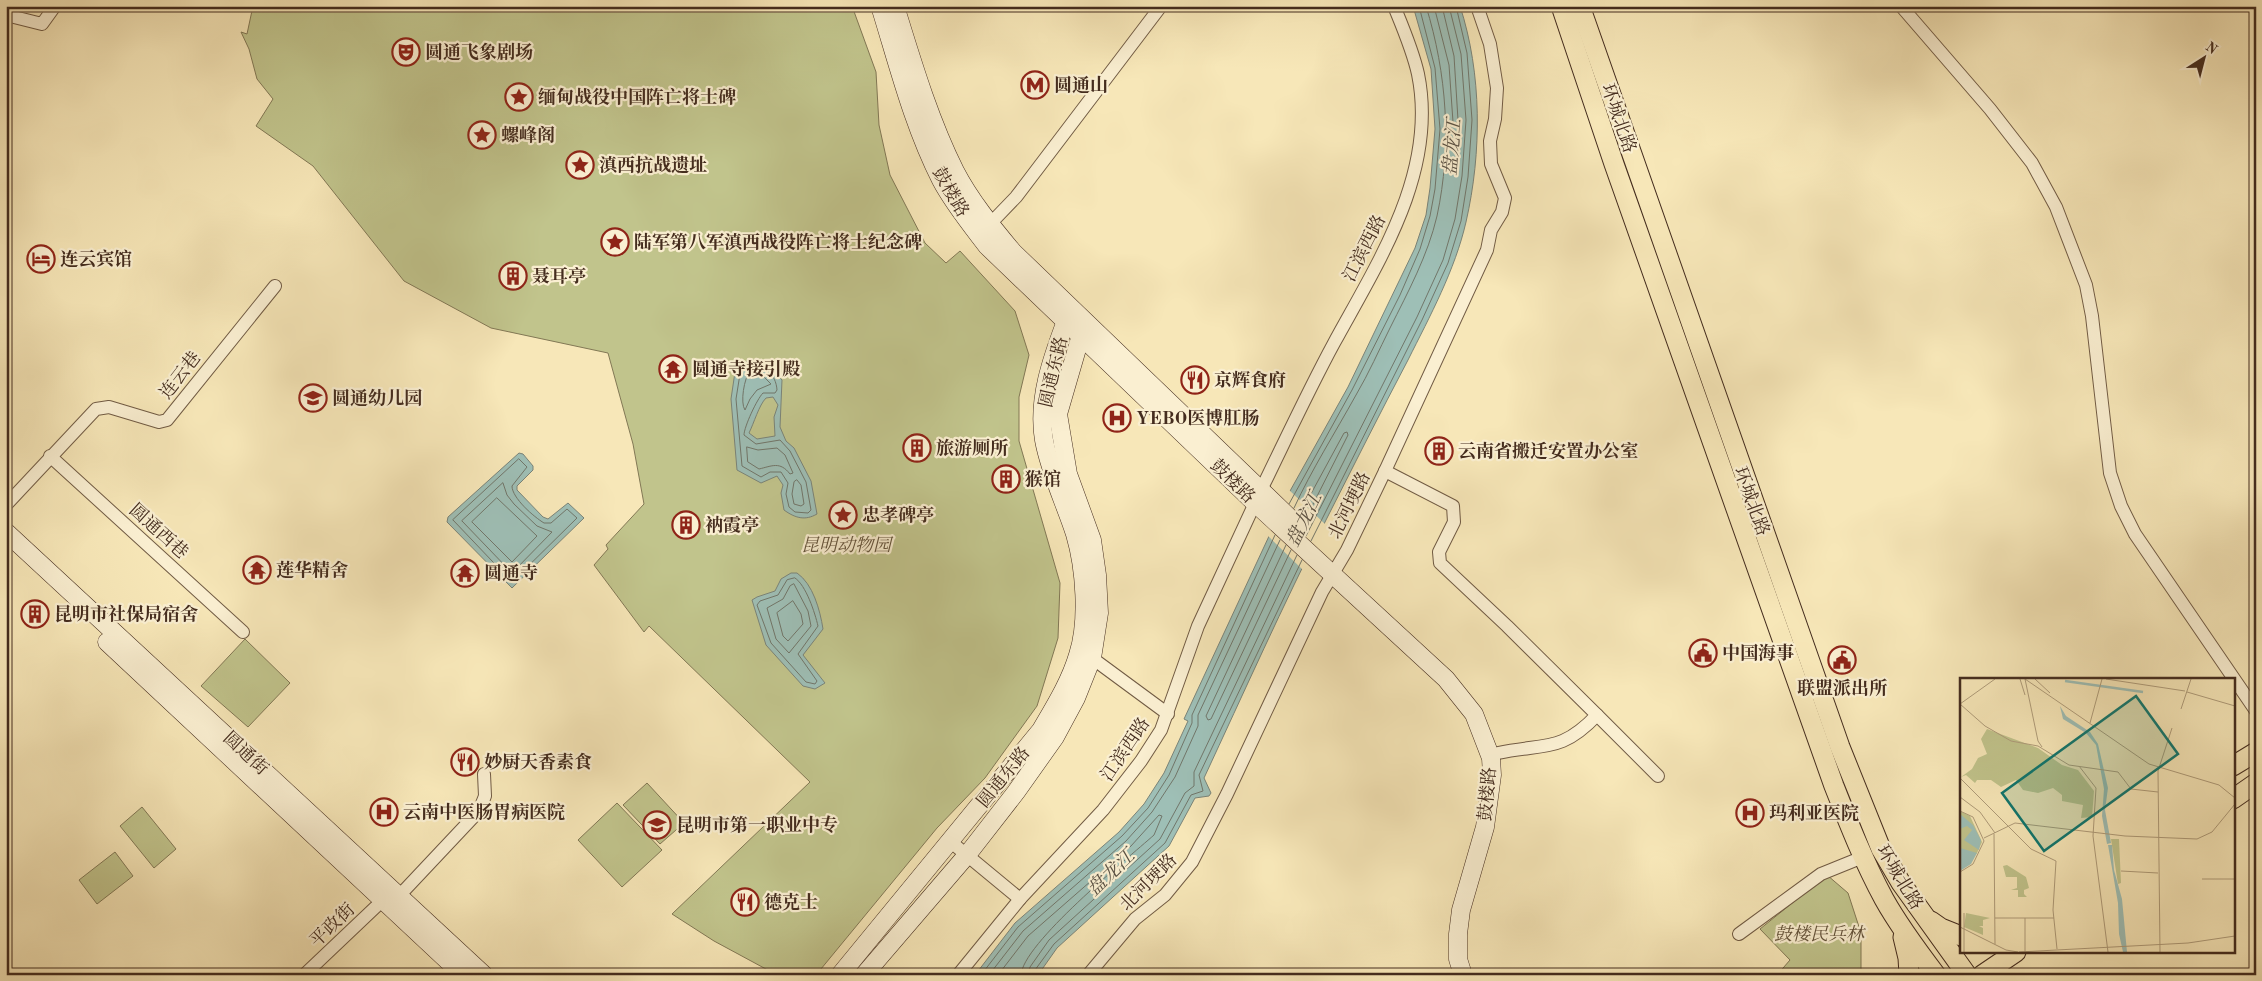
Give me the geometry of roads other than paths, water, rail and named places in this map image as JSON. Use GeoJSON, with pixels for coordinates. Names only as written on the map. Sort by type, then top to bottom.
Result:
{"type":"FeatureCollection","features":[{"type":"Feature","properties":{"kind":"main road","name":"鼓楼路"},"geometry":{"type":"LineString","coordinates":[[880,6],[923,140],[942,181],[969,223],[987,246],[1072,318],[1258,496]]}},
{"type":"Feature","properties":{"kind":"main road","name":"鼓楼路"},"geometry":{"type":"LineString","coordinates":[[895,6],[938,131],[956,173],[990,224],[1072,318]]}},
{"type":"Feature","properties":{"kind":"main road","name":"环城北路"},"geometry":{"type":"LineString","coordinates":[[1561,6],[1608,147],[1830,776],[1863,857],[1895,917],[1908,938],[1938,975]]}},
{"type":"Feature","properties":{"kind":"main road","name":"环城北路"},"geometry":{"type":"LineString","coordinates":[[1580,6],[1840,747],[1881,849],[1924,917],[1965,963]]}},
{"type":"Feature","properties":{"kind":"main road","name":"圆通东路"},"geometry":{"type":"LineString","coordinates":[[864,975],[966,855],[1056,738],[1076,698],[1092,658],[1099,613],[1097,575],[1092,540],[1068,474],[1058,414],[1081,335],[1072,318]]}},
{"type":"Feature","properties":{"kind":"main road","name":"圆通东路"},"geometry":{"type":"LineString","coordinates":[[840,975],[1041,730],[1064,688],[1079,654],[1084,613],[1083,572],[1075,536],[1050,466],[1044,438],[1042,403],[1055,351],[1072,318]]}},
{"type":"Feature","properties":{"kind":"main road","name":"鼓楼路"},"geometry":{"type":"LineString","coordinates":[[1081,335],[1276,512],[1330,564],[1461,696],[1474,714],[1488,751],[1492,775],[1491,797],[1485,827],[1462,910],[1458,934],[1458,959],[1463,975]]}},
{"type":"Feature","properties":{"kind":"main road","name":"圆通街"},"geometry":{"type":"LineString","coordinates":[[6,532],[391,898],[463,975]]}},
{"type":"Feature","properties":{"kind":"main road","name":"圆通街"},"geometry":{"type":"LineString","coordinates":[[6,547],[391,898],[484,975]]}},
{"type":"Feature","properties":{"kind":"main road","name":"鼓楼路"},"geometry":{"type":"LineString","coordinates":[[1330,564],[1468,690],[1482,710],[1498,753],[1502,775],[1500,798],[1467,934],[1468,958],[1472,975]]}},
{"type":"Feature","properties":{"kind":"main road"},"geometry":{"type":"LineString","coordinates":[[2234,765],[2256,752]]}},
{"type":"Feature","properties":{"kind":"main road"},"geometry":{"type":"LineString","coordinates":[[2234,798],[2256,784]]}},
{"type":"Feature","properties":{"kind":"main road"},"geometry":{"type":"LineString","coordinates":[[1895,917],[1906,945],[1909,975]]}},
{"type":"Feature","properties":{"kind":"main road"},"geometry":{"type":"LineString","coordinates":[[1924,917],[1941,928],[1960,936]]}},
{"type":"Feature","properties":{"kind":"main road"},"geometry":{"type":"LineString","coordinates":[[1982,975],[2013,954]]}},
{"type":"Feature","properties":{"kind":"main road"},"geometry":{"type":"LineString","coordinates":[[2007,975],[2019,954]]}},
{"type":"Feature","properties":{"kind":"main road"},"geometry":{"type":"LineString","coordinates":[[1938,975],[1965,963]]}},
{"type":"Feature","properties":{"kind":"street"},"geometry":{"type":"LineString","coordinates":[[6,15],[42,24],[56,6]]}},
{"type":"Feature","properties":{"kind":"street"},"geometry":{"type":"LineString","coordinates":[[990,224],[1022,189],[1161,6]]}},
{"type":"Feature","properties":{"kind":"street","name":"江滨西路"},"geometry":{"type":"LineString","coordinates":[[958,975],[1020,899],[1103,810],[1141,762],[1161,730],[1198,626],[1258,496],[1331,349],[1395,232],[1418,159],[1421,120],[1418,75],[1394,6]]}},
{"type":"Feature","properties":{"kind":"street","name":"北河埂路"},"geometry":{"type":"LineString","coordinates":[[1088,975],[1134,919],[1166,894],[1192,862],[1330,564],[1385,471],[1487,250],[1491,230],[1502,212],[1505,198],[1491,164],[1490,141],[1495,119],[1496,88],[1490,44],[1477,6]]}},
{"type":"Feature","properties":{"kind":"street"},"geometry":{"type":"LineString","coordinates":[[1901,6],[1990,109],[2026,155],[2056,207],[2086,285],[2092,316],[2110,473],[2121,506],[2135,534],[2233,678]]}},
{"type":"Feature","properties":{"kind":"street","name":"连云巷"},"geometry":{"type":"LineString","coordinates":[[6,505],[96,409],[109,407],[159,422],[167,420],[275,286]]}},
{"type":"Feature","properties":{"kind":"street","name":"圆通西巷"},"geometry":{"type":"LineString","coordinates":[[50,456],[243,632]]}},
{"type":"Feature","properties":{"kind":"street"},"geometry":{"type":"LineString","coordinates":[[1385,471],[1453,506],[1454,522],[1439,552],[1440,563],[1546,664],[1658,776]]}},
{"type":"Feature","properties":{"kind":"street"},"geometry":{"type":"LineString","coordinates":[[1092,658],[1168,714]]}},
{"type":"Feature","properties":{"kind":"street"},"geometry":{"type":"LineString","coordinates":[[2234,679],[2256,711]]}},
{"type":"Feature","properties":{"kind":"street"},"geometry":{"type":"LineString","coordinates":[[1498,753],[1526,747],[1548,747],[1570,739],[1583,730],[1597,715]]}},
{"type":"Feature","properties":{"kind":"street","name":"平政街"},"geometry":{"type":"LineString","coordinates":[[304,975],[391,898],[479,812],[485,796],[484,774]]}},
{"type":"Feature","properties":{"kind":"street"},"geometry":{"type":"LineString","coordinates":[[950,842],[1020,899]]}},
{"type":"Feature","properties":{"kind":"street"},"geometry":{"type":"LineString","coordinates":[[1739,934],[1821,874],[1863,857]]}},
{"type":"Feature","properties":{"kind":"water","name":"盘龙江"},"geometry":{"type":"Polygon","coordinates":[[[1413,6],[1460,6],[1467,32],[1476,86],[1477,141],[1471,195],[1461,240],[1441,292],[1310,552],[1204,778],[1211,793],[1209,796],[1195,798],[1169,846],[1057,948],[1038,975],[975,975],[1015,923],[1119,832],[1144,804],[1164,773],[1188,721],[1184,719],[1290,491],[1348,387],[1415,248],[1426,215],[1435,129],[1431,69],[1413,6]]]}},
{"type":"Feature","properties":{"kind":"water"},"geometry":{"type":"Polygon","coordinates":[[[748,360],[763,360],[782,380],[780,427],[786,441],[794,448],[811,481],[817,514],[800,518],[784,510],[781,493],[783,485],[777,476],[761,483],[737,470],[731,399],[735,372],[748,360]],[[773,397],[766,398],[749,433],[757,439],[775,436],[774,417],[778,405],[773,397]]]}},
{"type":"Feature","properties":{"kind":"water"},"geometry":{"type":"Polygon","coordinates":[[[519,453],[523,454],[533,466],[533,470],[517,486],[517,490],[543,517],[548,519],[568,503],[584,518],[512,588],[447,522],[448,517],[519,453]]]}},
{"type":"Feature","properties":{"kind":"water"},"geometry":{"type":"Polygon","coordinates":[[[791,573],[797,573],[807,584],[815,598],[822,622],[823,629],[803,655],[825,683],[815,689],[803,686],[766,645],[752,600],[775,591],[781,579],[791,573]]]}},
{"type":"Feature","properties":{"kind":"place","name":"圆通飞象剧场"},"geometry":{"type":"Point","coordinates":[406,52]}},
{"type":"Feature","properties":{"kind":"place","name":"圆通山"},"geometry":{"type":"Point","coordinates":[1035,85]}},
{"type":"Feature","properties":{"kind":"place","name":"缅甸战役中国阵亡将士碑"},"geometry":{"type":"Point","coordinates":[519,97]}},
{"type":"Feature","properties":{"kind":"place","name":"螺峰阁"},"geometry":{"type":"Point","coordinates":[482,135]}},
{"type":"Feature","properties":{"kind":"place","name":"滇西抗战遗址"},"geometry":{"type":"Point","coordinates":[580,165]}},
{"type":"Feature","properties":{"kind":"place","name":"陆军第八军滇西战役阵亡将士纪念碑"},"geometry":{"type":"Point","coordinates":[615,242]}},
{"type":"Feature","properties":{"kind":"place","name":"连云宾馆"},"geometry":{"type":"Point","coordinates":[41,259]}},
{"type":"Feature","properties":{"kind":"place","name":"聂耳亭"},"geometry":{"type":"Point","coordinates":[513,276]}},
{"type":"Feature","properties":{"kind":"place","name":"圆通寺接引殿"},"geometry":{"type":"Point","coordinates":[673,369]}},
{"type":"Feature","properties":{"kind":"place","name":"京辉食府"},"geometry":{"type":"Point","coordinates":[1195,380]}},
{"type":"Feature","properties":{"kind":"place","name":"圆通幼儿园"},"geometry":{"type":"Point","coordinates":[313,398]}},
{"type":"Feature","properties":{"kind":"place","name":"YEBO医博肛肠"},"geometry":{"type":"Point","coordinates":[1117,418]}},
{"type":"Feature","properties":{"kind":"place","name":"旅游厕所"},"geometry":{"type":"Point","coordinates":[917,448]}},
{"type":"Feature","properties":{"kind":"place","name":"云南省搬迁安置办公室"},"geometry":{"type":"Point","coordinates":[1439,451]}},
{"type":"Feature","properties":{"kind":"place","name":"猴馆"},"geometry":{"type":"Point","coordinates":[1006,479]}},
{"type":"Feature","properties":{"kind":"place","name":"忠孝碑亭"},"geometry":{"type":"Point","coordinates":[843,515]}},
{"type":"Feature","properties":{"kind":"place","name":"衲霞亭"},"geometry":{"type":"Point","coordinates":[686,525]}},
{"type":"Feature","properties":{"kind":"place","name":"莲华精舍"},"geometry":{"type":"Point","coordinates":[257,570]}},
{"type":"Feature","properties":{"kind":"place","name":"圆通寺"},"geometry":{"type":"Point","coordinates":[465,573]}},
{"type":"Feature","properties":{"kind":"place","name":"昆明市社保局宿舍"},"geometry":{"type":"Point","coordinates":[35,614]}},
{"type":"Feature","properties":{"kind":"place","name":"中国海事"},"geometry":{"type":"Point","coordinates":[1703,653]}},
{"type":"Feature","properties":{"kind":"place","name":"联盟派出所"},"geometry":{"type":"Point","coordinates":[1842,660]}},
{"type":"Feature","properties":{"kind":"place","name":"妙厨天香素食"},"geometry":{"type":"Point","coordinates":[465,762]}},
{"type":"Feature","properties":{"kind":"place","name":"云南中医肠胃病医院"},"geometry":{"type":"Point","coordinates":[384,812]}},
{"type":"Feature","properties":{"kind":"place","name":"玛利亚医院"},"geometry":{"type":"Point","coordinates":[1750,813]}},
{"type":"Feature","properties":{"kind":"place","name":"昆明市第一职业中专"},"geometry":{"type":"Point","coordinates":[657,825]}},
{"type":"Feature","properties":{"kind":"place","name":"德克士"},"geometry":{"type":"Point","coordinates":[745,902]}},
{"type":"Feature","properties":{"kind":"park label","name":"昆明动物园"},"geometry":{"type":"Point","coordinates":[846,545]}},
{"type":"Feature","properties":{"kind":"park label","name":"鼓楼民兵林"},"geometry":{"type":"Point","coordinates":[1819,934]}}]}
